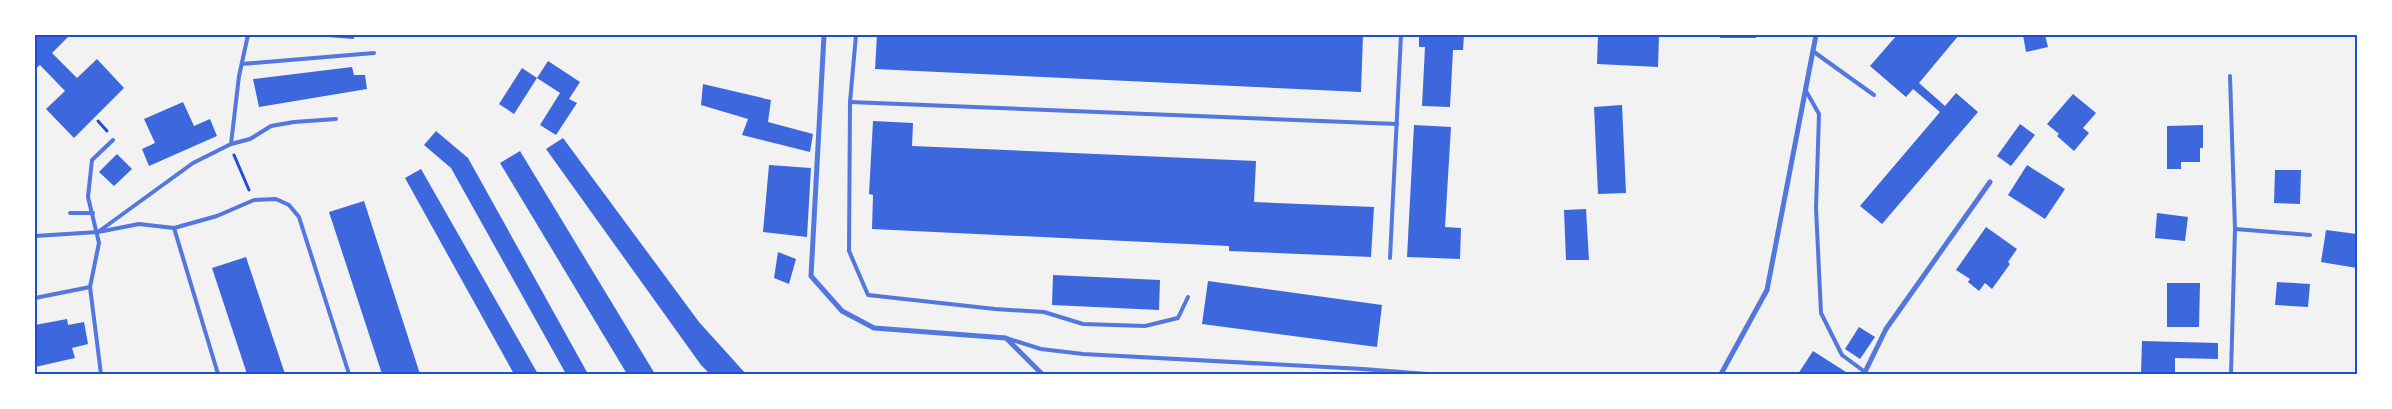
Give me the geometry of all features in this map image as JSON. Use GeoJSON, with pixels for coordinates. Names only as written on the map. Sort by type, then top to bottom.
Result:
{"type":"FeatureCollection","features":[{"type":"Feature","properties":{"kind":"street"},"geometry":{"type":"LineString","coordinates":[[824,35],[812,276],[842,311],[874,328],[1006,338],[1042,374]]}},
{"type":"Feature","properties":{"kind":"street"},"geometry":{"type":"LineString","coordinates":[[1720,374],[1767,290],[1816,35]]}},
{"type":"Feature","properties":{"kind":"street"},"geometry":{"type":"LineString","coordinates":[[1865,373],[1886,329],[1990,182]]}},
{"type":"Feature","properties":{"kind":"lane"},"geometry":{"type":"LineString","coordinates":[[231,144],[248,35]]}},
{"type":"Feature","properties":{"kind":"lane"},"geometry":{"type":"LineString","coordinates":[[856,35],[850,102],[849,251],[868,295],[995,309],[1044,312],[1083,324],[1145,326],[1178,318],[1188,297]]}},
{"type":"Feature","properties":{"kind":"lane"},"geometry":{"type":"LineString","coordinates":[[1390,258],[1401,35]]}},
{"type":"Feature","properties":{"kind":"lane"},"geometry":{"type":"LineString","coordinates":[[1814,52],[1874,95]]}},
{"type":"Feature","properties":{"kind":"lane"},"geometry":{"type":"LineString","coordinates":[[242,64],[374,53]]}},
{"type":"Feature","properties":{"kind":"lane"},"geometry":{"type":"LineString","coordinates":[[2230,76],[2235,229],[2231,374]]}},
{"type":"Feature","properties":{"kind":"lane"},"geometry":{"type":"LineString","coordinates":[[1805,89],[1819,114],[1816,208],[1821,313],[1842,355],[1865,373]]}},
{"type":"Feature","properties":{"kind":"lane"},"geometry":{"type":"LineString","coordinates":[[850,102],[1397,124]]}},
{"type":"Feature","properties":{"kind":"lane"},"geometry":{"type":"LineString","coordinates":[[98,232],[193,163],[231,144],[250,139],[271,126],[294,122],[336,119]]}},
{"type":"Feature","properties":{"kind":"lane"},"geometry":{"type":"LineString","coordinates":[[101,374],[90,287],[99,243],[98,232],[88,198],[92,160],[113,140]]}},
{"type":"Feature","properties":{"kind":"lane"},"geometry":{"type":"LineString","coordinates":[[35,236],[98,232],[139,224],[174,228],[217,216],[254,200],[276,199],[289,205],[299,217],[349,374]]}},
{"type":"Feature","properties":{"kind":"lane"},"geometry":{"type":"LineString","coordinates":[[70,213],[93,213]]}},
{"type":"Feature","properties":{"kind":"lane"},"geometry":{"type":"LineString","coordinates":[[174,228],[218,374]]}},
{"type":"Feature","properties":{"kind":"lane"},"geometry":{"type":"LineString","coordinates":[[2235,229],[2310,235]]}},
{"type":"Feature","properties":{"kind":"lane"},"geometry":{"type":"LineString","coordinates":[[35,298],[90,287]]}},
{"type":"Feature","properties":{"kind":"lane"},"geometry":{"type":"LineString","coordinates":[[1006,338],[1041,349],[1084,354],[1363,368],[1427,374]]}},
{"type":"Feature","properties":{"kind":"path"},"geometry":{"type":"LineString","coordinates":[[231,144],[237,167],[254,200]]}},
{"type":"Feature","properties":{"kind":"building"},"geometry":{"type":"Polygon","coordinates":[[[35,35],[70,35],[52,53],[77,78],[97,59],[124,88],[74,138],[46,109],[65,91],[40,65],[35,69],[35,35]]]}},
{"type":"Feature","properties":{"kind":"building"},"geometry":{"type":"Polygon","coordinates":[[[301,35],[354,35],[354,39],[301,35]]]}},
{"type":"Feature","properties":{"kind":"building"},"geometry":{"type":"Polygon","coordinates":[[[877,35],[1363,35],[1361,92],[875,69],[877,35]]]}},
{"type":"Feature","properties":{"kind":"building"},"geometry":{"type":"Polygon","coordinates":[[[1419,35],[1464,35],[1463,50],[1453,50],[1450,107],[1422,106],[1425,47],[1419,47],[1419,35]]]}},
{"type":"Feature","properties":{"kind":"building"},"geometry":{"type":"Polygon","coordinates":[[[1598,35],[1659,35],[1658,67],[1597,64],[1598,35]]]}},
{"type":"Feature","properties":{"kind":"building"},"geometry":{"type":"Polygon","coordinates":[[[1720,35],[1756,35],[1756,38],[1720,38],[1720,35]]]}},
{"type":"Feature","properties":{"kind":"building"},"geometry":{"type":"Polygon","coordinates":[[[1897,35],[1959,35],[1919,83],[1945,106],[1956,93],[1978,112],[1882,224],[1860,206],[1940,112],[1913,89],[1906,97],[1870,66],[1897,35]]]}},
{"type":"Feature","properties":{"kind":"building"},"geometry":{"type":"Polygon","coordinates":[[[2023,35],[2045,35],[2048,47],[2026,52],[2023,35]]]}},
{"type":"Feature","properties":{"kind":"building"},"geometry":{"type":"Polygon","coordinates":[[[548,61],[580,82],[569,99],[577,103],[556,135],[540,125],[560,93],[537,78],[548,61]]]}},
{"type":"Feature","properties":{"kind":"building"},"geometry":{"type":"Polygon","coordinates":[[[352,67],[354,75],[365,75],[367,89],[259,107],[253,79],[352,67]]]}},
{"type":"Feature","properties":{"kind":"building"},"geometry":{"type":"Polygon","coordinates":[[[522,68],[537,78],[514,114],[499,104],[522,68]]]}},
{"type":"Feature","properties":{"kind":"building"},"geometry":{"type":"Polygon","coordinates":[[[703,84],[771,100],[768,122],[813,134],[810,152],[742,135],[748,119],[701,105],[703,84]]]}},
{"type":"Feature","properties":{"kind":"building"},"geometry":{"type":"Polygon","coordinates":[[[2073,94],[2096,113],[2083,128],[2089,133],[2074,151],[2047,124],[2073,94]]]}},
{"type":"Feature","properties":{"kind":"building"},"geometry":{"type":"Polygon","coordinates":[[[183,102],[194,126],[210,119],[217,136],[149,166],[142,149],[155,143],[144,119],[183,102]]]}},
{"type":"Feature","properties":{"kind":"building"},"geometry":{"type":"Polygon","coordinates":[[[1622,105],[1626,193],[1598,194],[1594,107],[1622,105]]]}},
{"type":"Feature","properties":{"kind":"building"},"geometry":{"type":"Polygon","coordinates":[[[873,121],[913,123],[912,146],[1256,161],[1254,202],[1374,207],[1371,257],[1229,251],[1229,246],[872,229],[873,195],[869,194],[873,121]]]}},
{"type":"Feature","properties":{"kind":"building"},"geometry":{"type":"Polygon","coordinates":[[[2020,124],[2035,135],[2011,166],[1997,156],[2020,124]]]}},
{"type":"Feature","properties":{"kind":"building"},"geometry":{"type":"Polygon","coordinates":[[[1414,125],[1451,127],[1445,227],[1461,228],[1460,259],[1407,257],[1414,125]]]}},
{"type":"Feature","properties":{"kind":"building"},"geometry":{"type":"Polygon","coordinates":[[[2203,125],[2203,148],[2200,148],[2200,162],[2181,162],[2181,169],[2167,169],[2167,126],[2203,125]]]}},
{"type":"Feature","properties":{"kind":"building"},"geometry":{"type":"Polygon","coordinates":[[[436,131],[468,158],[588,374],[566,374],[451,168],[424,145],[436,131]]]}},
{"type":"Feature","properties":{"kind":"building"},"geometry":{"type":"Polygon","coordinates":[[[563,138],[699,322],[746,374],[710,374],[701,365],[546,149],[563,138]]]}},
{"type":"Feature","properties":{"kind":"building"},"geometry":{"type":"Polygon","coordinates":[[[520,151],[655,374],[627,374],[500,163],[520,151]]]}},
{"type":"Feature","properties":{"kind":"building"},"geometry":{"type":"Polygon","coordinates":[[[117,154],[132,169],[114,186],[99,172],[117,154]]]}},
{"type":"Feature","properties":{"kind":"building"},"geometry":{"type":"Polygon","coordinates":[[[769,165],[811,168],[807,237],[763,232],[769,165]]]}},
{"type":"Feature","properties":{"kind":"building"},"geometry":{"type":"Polygon","coordinates":[[[2027,165],[2065,189],[2045,219],[2008,195],[2027,165]]]}},
{"type":"Feature","properties":{"kind":"building"},"geometry":{"type":"Polygon","coordinates":[[[421,169],[538,374],[514,374],[405,178],[421,169]]]}},
{"type":"Feature","properties":{"kind":"building"},"geometry":{"type":"Polygon","coordinates":[[[2275,170],[2301,170],[2300,204],[2274,203],[2275,170]]]}},
{"type":"Feature","properties":{"kind":"building"},"geometry":{"type":"Polygon","coordinates":[[[364,201],[420,374],[382,374],[329,212],[364,201]]]}},
{"type":"Feature","properties":{"kind":"building"},"geometry":{"type":"Polygon","coordinates":[[[1586,209],[1589,260],[1566,260],[1564,210],[1586,209]]]}},
{"type":"Feature","properties":{"kind":"building"},"geometry":{"type":"Polygon","coordinates":[[[2157,213],[2188,217],[2185,241],[2155,238],[2157,213]]]}},
{"type":"Feature","properties":{"kind":"building"},"geometry":{"type":"Polygon","coordinates":[[[1986,227],[2017,249],[2008,262],[2010,264],[1992,289],[1985,283],[1979,291],[1968,282],[1970,279],[1956,270],[1986,227]]]}},
{"type":"Feature","properties":{"kind":"building"},"geometry":{"type":"Polygon","coordinates":[[[2326,230],[2357,234],[2357,268],[2321,262],[2326,230]]]}},
{"type":"Feature","properties":{"kind":"building"},"geometry":{"type":"Polygon","coordinates":[[[778,252],[796,259],[789,284],[774,278],[778,252]]]}},
{"type":"Feature","properties":{"kind":"building"},"geometry":{"type":"Polygon","coordinates":[[[246,257],[285,374],[247,374],[212,268],[246,257]]]}},
{"type":"Feature","properties":{"kind":"building"},"geometry":{"type":"Polygon","coordinates":[[[1053,275],[1160,280],[1159,310],[1052,305],[1053,275]]]}},
{"type":"Feature","properties":{"kind":"building"},"geometry":{"type":"Polygon","coordinates":[[[1208,281],[1382,305],[1377,347],[1202,324],[1208,281]]]}},
{"type":"Feature","properties":{"kind":"building"},"geometry":{"type":"Polygon","coordinates":[[[2277,282],[2310,284],[2308,307],[2275,305],[2277,282]]]}},
{"type":"Feature","properties":{"kind":"building"},"geometry":{"type":"Polygon","coordinates":[[[2167,283],[2200,283],[2199,327],[2167,327],[2167,283]]]}},
{"type":"Feature","properties":{"kind":"building"},"geometry":{"type":"Polygon","coordinates":[[[67,319],[68,325],[84,322],[88,344],[72,348],[75,358],[35,367],[35,325],[67,319]]]}},
{"type":"Feature","properties":{"kind":"building"},"geometry":{"type":"Polygon","coordinates":[[[1859,327],[1875,337],[1860,359],[1845,349],[1859,327]]]}},
{"type":"Feature","properties":{"kind":"building"},"geometry":{"type":"Polygon","coordinates":[[[2142,341],[2218,343],[2218,359],[2175,358],[2175,374],[2141,374],[2142,341]]]}},
{"type":"Feature","properties":{"kind":"building"},"geometry":{"type":"Polygon","coordinates":[[[1813,351],[1846,372],[1845,374],[1798,374],[1813,351]]]}}]}
